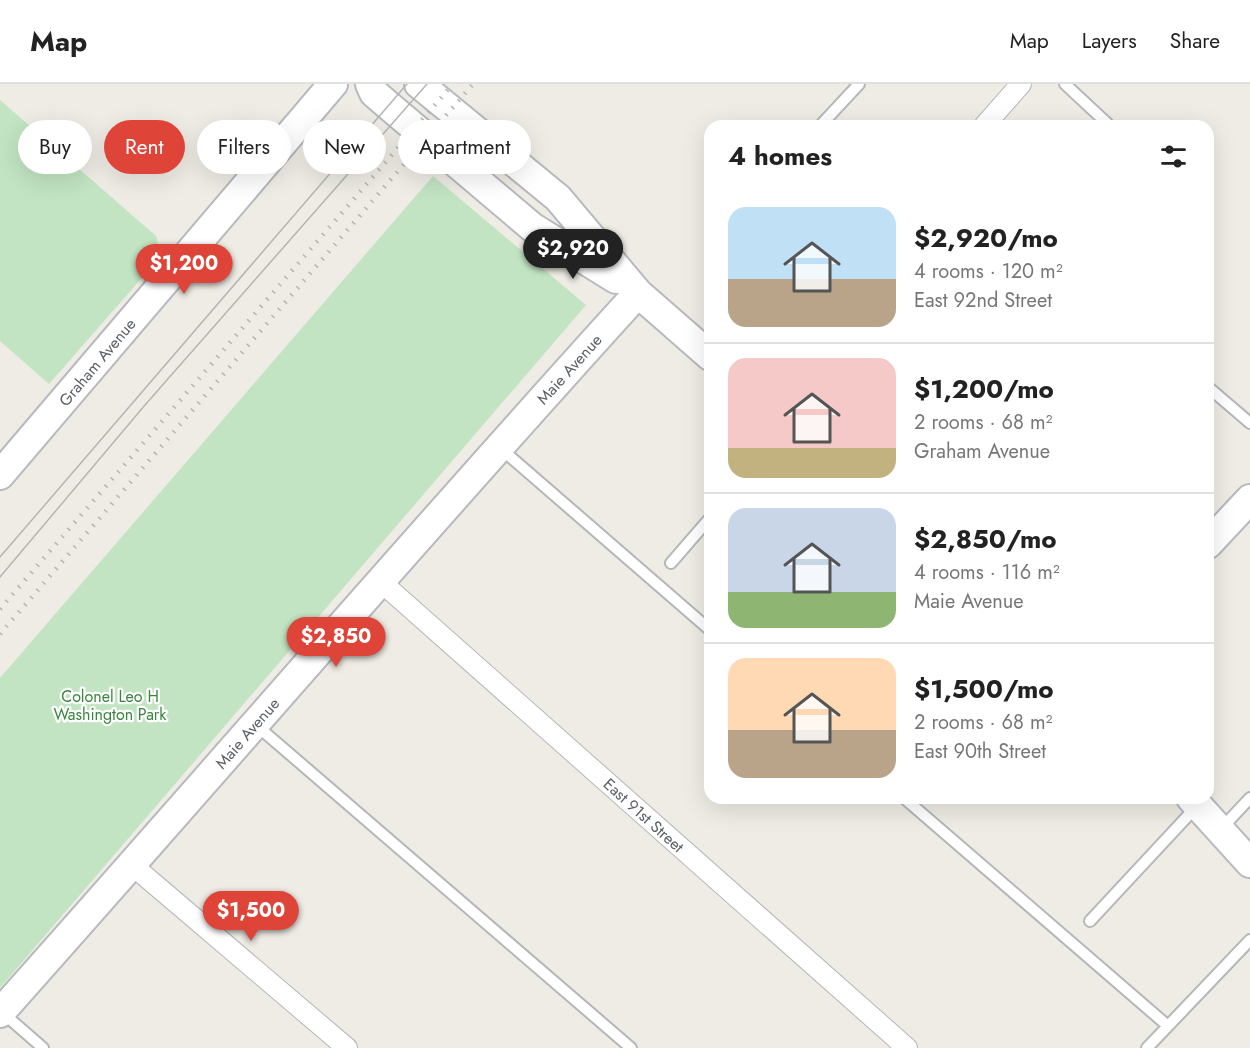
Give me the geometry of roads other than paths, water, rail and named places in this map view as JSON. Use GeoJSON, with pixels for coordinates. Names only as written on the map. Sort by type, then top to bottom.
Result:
{"type":"FeatureCollection","features":[{"type":"Feature","properties":{"kind":"street","name":"Graham Avenue"},"geometry":{"type":"LineString","coordinates":[[0,475],[333,84]]}},
{"type":"Feature","properties":{"kind":"street"},"geometry":{"type":"LineString","coordinates":[[370,84],[374,93],[532,227],[638,293]]}},
{"type":"Feature","properties":{"kind":"street"},"geometry":{"type":"LineString","coordinates":[[419,84],[558,198],[638,293],[704,351]]}},
{"type":"Feature","properties":{"kind":"street"},"geometry":{"type":"LineString","coordinates":[[989,120],[1021,84]]}},
{"type":"Feature","properties":{"kind":"street","name":"Maie Avenue"},"geometry":{"type":"LineString","coordinates":[[1,1012],[498,447],[638,293]]}},
{"type":"Feature","properties":{"kind":"street"},"geometry":{"type":"LineString","coordinates":[[1214,538],[1250,499]]}},
{"type":"Feature","properties":{"kind":"street","name":"East 91st Street"},"geometry":{"type":"LineString","coordinates":[[380,581],[907,1048]]}},
{"type":"Feature","properties":{"kind":"street"},"geometry":{"type":"LineString","coordinates":[[1196,804],[1250,863]]}},
{"type":"Feature","properties":{"kind":"street"},"geometry":{"type":"LineString","coordinates":[[132,865],[347,1048]]}},
{"type":"Feature","properties":{"kind":"lane"},"geometry":{"type":"LineString","coordinates":[[1065,84],[1104,120]]}},
{"type":"Feature","properties":{"kind":"lane"},"geometry":{"type":"LineString","coordinates":[[825,120],[853,86]]}},
{"type":"Feature","properties":{"kind":"lane"},"geometry":{"type":"LineString","coordinates":[[1214,392],[1250,423]]}},
{"type":"Feature","properties":{"kind":"lane"},"geometry":{"type":"LineString","coordinates":[[498,447],[704,625]]}},
{"type":"Feature","properties":{"kind":"lane"},"geometry":{"type":"LineString","coordinates":[[670,563],[704,525]]}},
{"type":"Feature","properties":{"kind":"lane"},"geometry":{"type":"LineString","coordinates":[[255,724],[631,1048]]}},
{"type":"Feature","properties":{"kind":"lane"},"geometry":{"type":"LineString","coordinates":[[1220,830],[1250,798]]}},
{"type":"Feature","properties":{"kind":"lane"},"geometry":{"type":"LineString","coordinates":[[911,804],[1168,1026]]}},
{"type":"Feature","properties":{"kind":"lane"},"geometry":{"type":"LineString","coordinates":[[1090,921],[1192,804]]}},
{"type":"Feature","properties":{"kind":"lane"},"geometry":{"type":"LineString","coordinates":[[1147,1048],[1250,940]]}},
{"type":"Feature","properties":{"kind":"lane"},"geometry":{"type":"LineString","coordinates":[[1,1012],[43,1048]]}},
{"type":"Feature","properties":{"kind":"tram line"},"geometry":{"type":"LineString","coordinates":[[0,557],[407,84]]}},
{"type":"Feature","properties":{"kind":"tram line"},"geometry":{"type":"LineString","coordinates":[[0,577],[145,405],[427,84]]}},
{"type":"Feature","properties":{"kind":"railway"},"geometry":{"type":"LineString","coordinates":[[0,609],[453,84]]}},
{"type":"Feature","properties":{"kind":"railway"},"geometry":{"type":"LineString","coordinates":[[0,634],[473,84]]}},
{"type":"Feature","properties":{"kind":"park label","name":"Colonel Leo H Washington Park"},"geometry":{"type":"Point","coordinates":[110,705]}}]}
